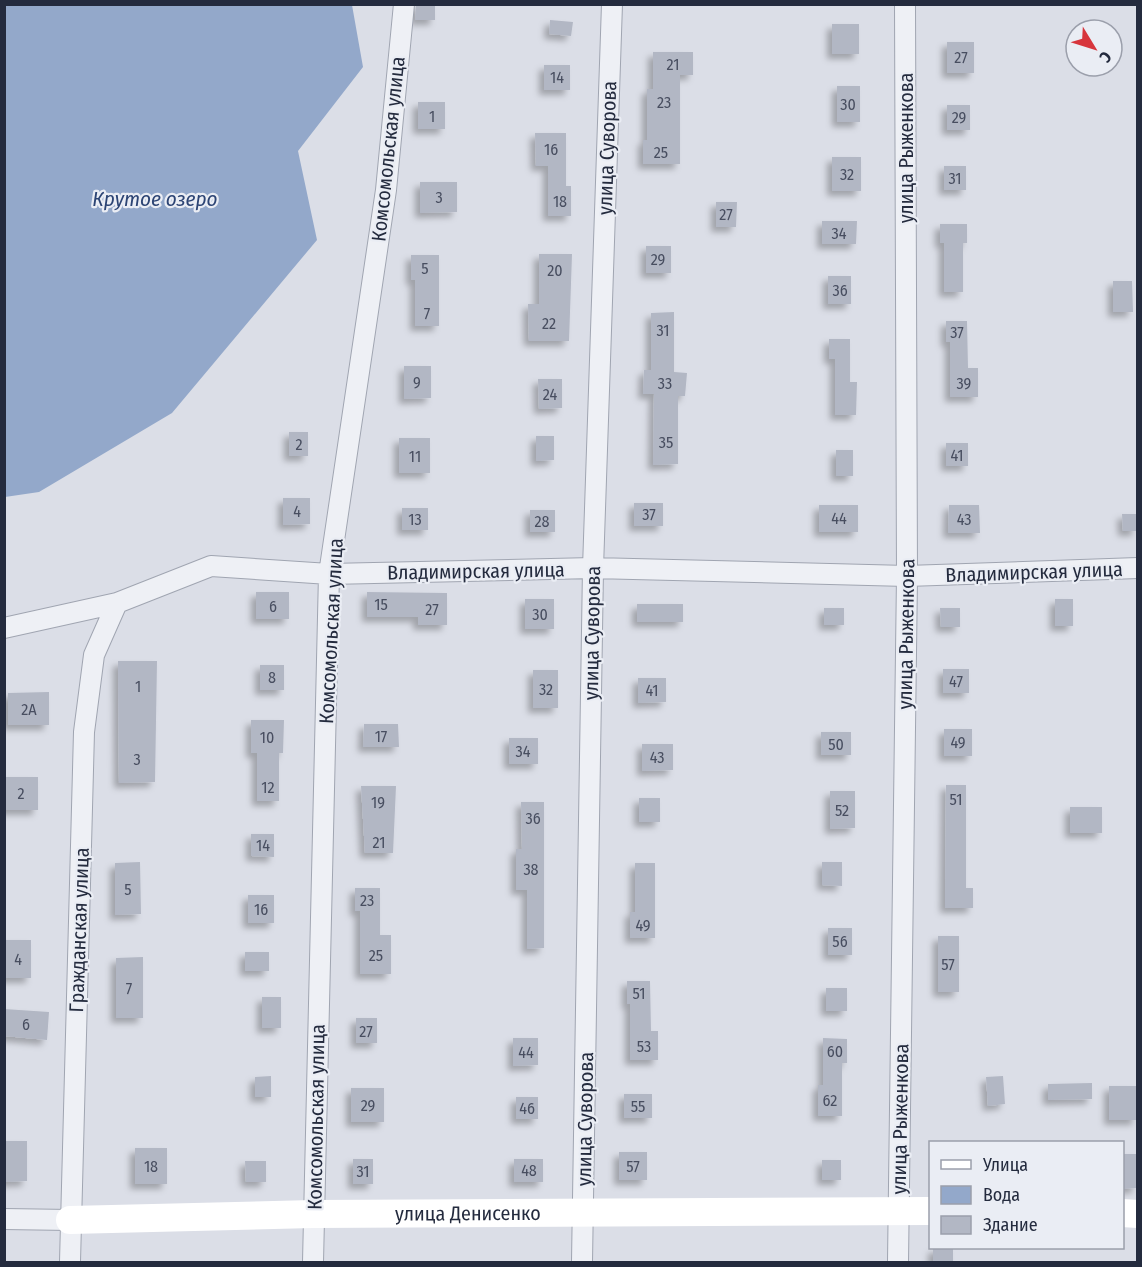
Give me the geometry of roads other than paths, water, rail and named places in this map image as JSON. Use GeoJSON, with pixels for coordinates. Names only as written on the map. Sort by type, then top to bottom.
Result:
{"type":"FeatureCollection","features":[{"type":"Feature","properties":{"kind":"street","name":"Комсомольская улица"},"geometry":{"type":"LineString","coordinates":[[313,1263],[329,574],[386,190],[404,4]]}},
{"type":"Feature","properties":{"kind":"street","name":"улица Суворова"},"geometry":{"type":"LineString","coordinates":[[582,1263],[593,568],[612,4]]}},
{"type":"Feature","properties":{"kind":"street","name":"улица Рыженкова"},"geometry":{"type":"LineString","coordinates":[[898,1263],[907,576],[905,4]]}},
{"type":"Feature","properties":{"kind":"street","name":"Владимирская улица"},"geometry":{"type":"LineString","coordinates":[[4,628],[117,603],[211,566],[329,574],[593,568],[907,576],[1137,568]]}},
{"type":"Feature","properties":{"kind":"street","name":"Гражданская улица"},"geometry":{"type":"LineString","coordinates":[[70,1263],[84,732],[94,656],[117,603]]}},
{"type":"Feature","properties":{"kind":"street","name":"улица Денисенко"},"geometry":{"type":"LineString","coordinates":[[4,1219],[70,1220],[313,1214],[929,1211]]}},
{"type":"Feature","properties":{"kind":"water","name":"Крутое озеро"},"geometry":{"type":"Polygon","coordinates":[[[5,4],[352,5],[363,67],[298,151],[317,240],[172,413],[39,492],[5,497],[5,4]]]}}]}
